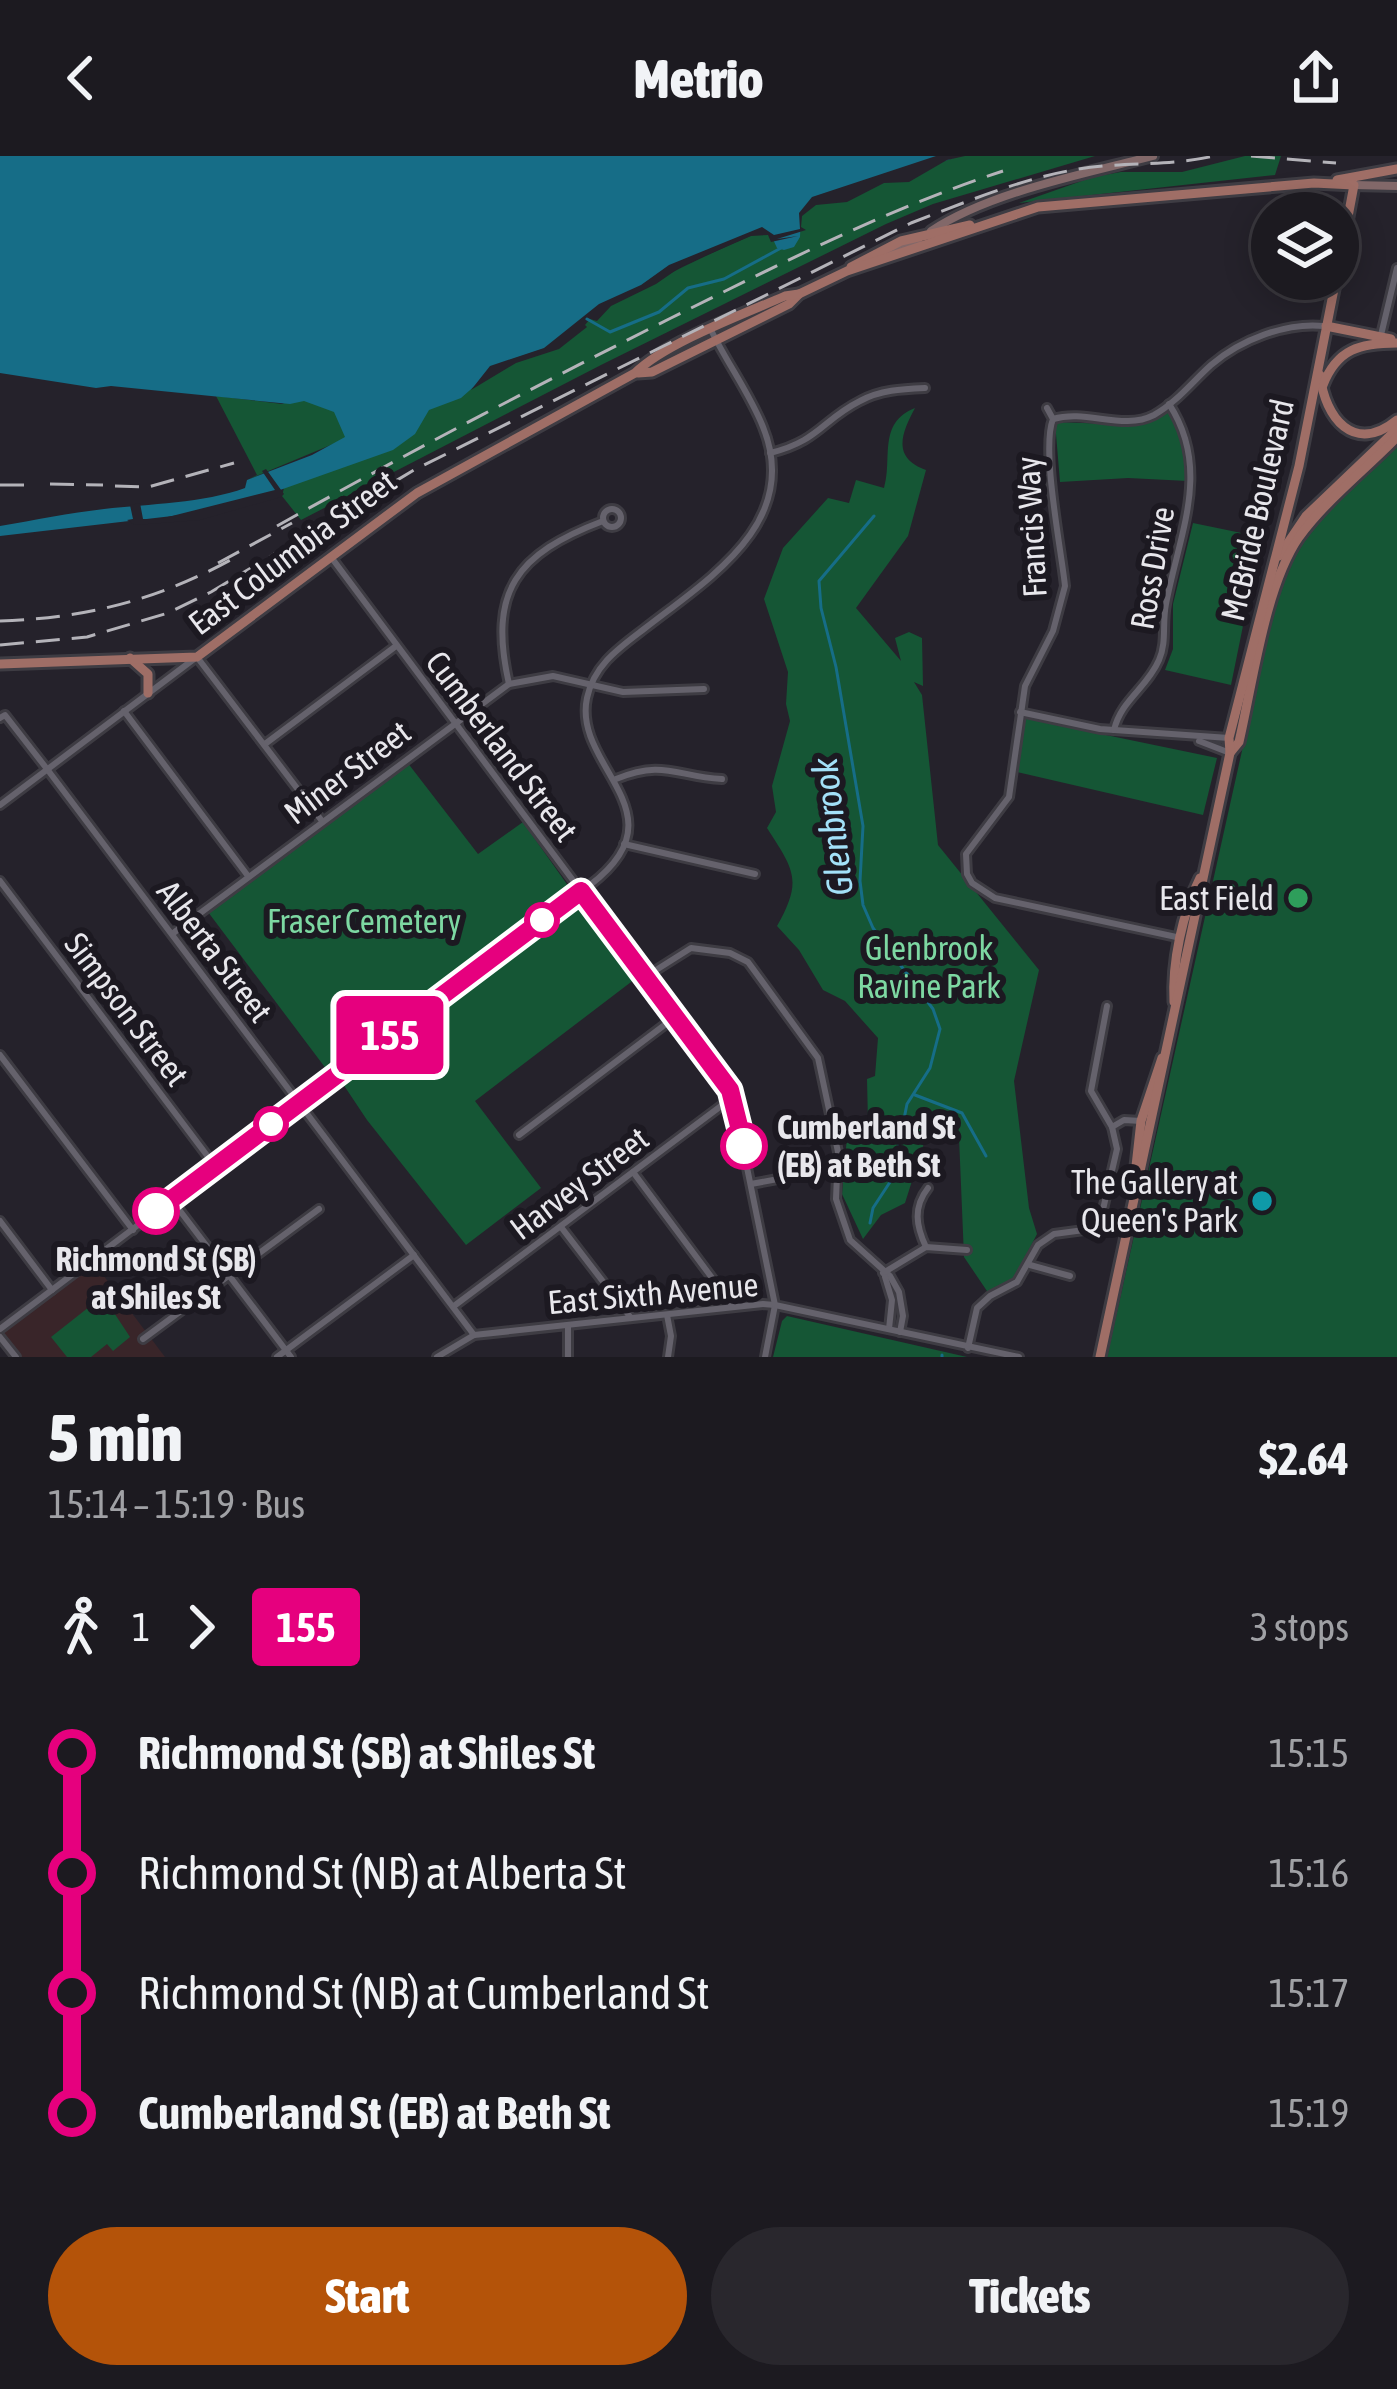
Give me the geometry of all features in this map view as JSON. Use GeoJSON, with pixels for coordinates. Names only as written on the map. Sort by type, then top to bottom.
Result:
{"type":"FeatureCollection","features":[{"type":"Feature","properties":{"kind":"main road"},"geometry":{"type":"LineString","coordinates":[[847,271],[858,261],[947,220],[1060,181],[1153,156]]}},
{"type":"Feature","properties":{"kind":"main road"},"geometry":{"type":"LineString","coordinates":[[1314,183],[1397,169]]}},
{"type":"Feature","properties":{"kind":"main road","name":"East Columbia Street"},"geometry":{"type":"LineString","coordinates":[[197,657],[437,481],[635,374],[646,362],[713,335],[785,296],[1038,207],[1314,183],[1354,184]]}},
{"type":"Feature","properties":{"kind":"main road"},"geometry":{"type":"LineString","coordinates":[[1354,184],[1397,186]]}},
{"type":"Feature","properties":{"kind":"main road","name":"McBride Boulevard"},"geometry":{"type":"LineString","coordinates":[[1353,192],[1354,184]]}},
{"type":"Feature","properties":{"kind":"main road"},"geometry":{"type":"LineString","coordinates":[[860,267],[947,220]]}},
{"type":"Feature","properties":{"kind":"main road"},"geometry":{"type":"LineString","coordinates":[[902,241],[993,220]]}},
{"type":"Feature","properties":{"kind":"main road","name":"McBride Boulevard"},"geometry":{"type":"LineString","coordinates":[[1230,753],[1238,742],[1332,300]]}},
{"type":"Feature","properties":{"kind":"main road"},"geometry":{"type":"LineString","coordinates":[[1326,326],[1397,342]]}},
{"type":"Feature","properties":{"kind":"main road"},"geometry":{"type":"LineString","coordinates":[[1322,390],[1333,364],[1347,350],[1397,342]]}},
{"type":"Feature","properties":{"kind":"main road"},"geometry":{"type":"LineString","coordinates":[[1319,357],[1329,412],[1347,429],[1397,432]]}},
{"type":"Feature","properties":{"kind":"main road"},"geometry":{"type":"LineString","coordinates":[[1275,574],[1282,549],[1306,516],[1397,432]]}},
{"type":"Feature","properties":{"kind":"main road"},"geometry":{"type":"LineString","coordinates":[[1275,574],[1313,520],[1397,432]]}},
{"type":"Feature","properties":{"kind":"main road","name":"McBride Boulevard"},"geometry":{"type":"LineString","coordinates":[[1100,1357],[1175,1017],[1230,753],[1229,738],[1275,574]]}},
{"type":"Feature","properties":{"kind":"main road"},"geometry":{"type":"LineString","coordinates":[[146,657],[212,646]]}},
{"type":"Feature","properties":{"kind":"main road"},"geometry":{"type":"LineString","coordinates":[[0,664],[197,657]]}},
{"type":"Feature","properties":{"kind":"main road"},"geometry":{"type":"LineString","coordinates":[[130,658],[148,674],[148,693]]}},
{"type":"Feature","properties":{"kind":"main road"},"geometry":{"type":"LineString","coordinates":[[1175,1017],[1173,986],[1181,938],[1190,898],[1205,868]]}},
{"type":"Feature","properties":{"kind":"main road"},"geometry":{"type":"LineString","coordinates":[[1135,1198],[1141,1120],[1171,1036]]}},
{"type":"Feature","properties":{"kind":"street"},"geometry":{"type":"LineString","coordinates":[[1381,336],[1397,268]]}},
{"type":"Feature","properties":{"kind":"street"},"geometry":{"type":"LineString","coordinates":[[1053,418],[1084,415],[1136,421],[1169,404],[1238,347],[1294,326],[1326,326]]}},
{"type":"Feature","properties":{"kind":"street"},"geometry":{"type":"LineString","coordinates":[[16,1357],[0,1333],[606,872],[623,844],[627,812],[616,779],[590,740],[585,720],[591,685],[611,654],[743,547],[767,502],[770,453],[757,413],[713,335]]}},
{"type":"Feature","properties":{"kind":"street"},"geometry":{"type":"LineString","coordinates":[[770,453],[817,435],[859,401],[877,393],[925,388]]}},
{"type":"Feature","properties":{"kind":"street","name":"Ross Drive"},"geometry":{"type":"LineString","coordinates":[[1114,730],[1122,705],[1156,667],[1165,643],[1165,608],[1193,471],[1189,442],[1169,404]]}},
{"type":"Feature","properties":{"kind":"street","name":"Francis Way"},"geometry":{"type":"LineString","coordinates":[[1047,408],[1053,418],[1049,424],[1051,454],[1065,586],[1058,619],[1034,664],[1020,712],[1012,782],[1004,806],[967,854],[967,874],[978,889],[995,898],[1181,938]]}},
{"type":"Feature","properties":{"kind":"street"},"geometry":{"type":"LineString","coordinates":[[603,521],[547,545],[515,577],[501,628],[509,684],[553,676],[623,692],[704,689]]}},
{"type":"Feature","properties":{"kind":"street","name":"Cumberland Street"},"geometry":{"type":"LineString","coordinates":[[331,557],[733,1097],[776,1305],[765,1357]]}},
{"type":"Feature","properties":{"kind":"street"},"geometry":{"type":"LineString","coordinates":[[265,745],[397,645]]}},
{"type":"Feature","properties":{"kind":"street"},"geometry":{"type":"LineString","coordinates":[[197,657],[322,821]]}},
{"type":"Feature","properties":{"kind":"street","name":"East Columbia Street"},"geometry":{"type":"LineString","coordinates":[[0,805],[197,657]]}},
{"type":"Feature","properties":{"kind":"street","name":"Miner Street"},"geometry":{"type":"LineString","coordinates":[[172,934],[509,684]]}},
{"type":"Feature","properties":{"kind":"street"},"geometry":{"type":"LineString","coordinates":[[124,711],[249,876]]}},
{"type":"Feature","properties":{"kind":"street"},"geometry":{"type":"LineString","coordinates":[[1020,712],[1114,730],[1229,738]]}},
{"type":"Feature","properties":{"kind":"street","name":"Alberta Street"},"geometry":{"type":"LineString","coordinates":[[0,718],[5,715],[47,769],[475,1335]]}},
{"type":"Feature","properties":{"kind":"street"},"geometry":{"type":"LineString","coordinates":[[1190,738],[1230,753]]}},
{"type":"Feature","properties":{"kind":"street"},"geometry":{"type":"LineString","coordinates":[[616,779],[652,768],[722,779]]}},
{"type":"Feature","properties":{"kind":"street"},"geometry":{"type":"LineString","coordinates":[[623,844],[755,874]]}},
{"type":"Feature","properties":{"kind":"street","name":"Simpson Street"},"geometry":{"type":"LineString","coordinates":[[0,881],[215,1166]]}},
{"type":"Feature","properties":{"kind":"street"},"geometry":{"type":"LineString","coordinates":[[645,976],[691,948],[730,953],[748,962],[818,1058],[838,1152],[835,1193],[850,1240],[892,1279],[902,1299],[900,1332]]}},
{"type":"Feature","properties":{"kind":"street"},"geometry":{"type":"LineString","coordinates":[[968,1348],[977,1308],[1017,1282],[1044,1240],[1084,1230],[1101,1218],[1117,1149],[1112,1126],[1091,1090],[1107,1006]]}},
{"type":"Feature","properties":{"kind":"street"},"geometry":{"type":"LineString","coordinates":[[519,1136],[675,1018]]}},
{"type":"Feature","properties":{"kind":"street"},"geometry":{"type":"LineString","coordinates":[[0,1055],[133,1230]]}},
{"type":"Feature","properties":{"kind":"street","name":"Harvey Street"},"geometry":{"type":"LineString","coordinates":[[454,1306],[733,1097]]}},
{"type":"Feature","properties":{"kind":"street"},"geometry":{"type":"LineString","coordinates":[[1112,1126],[1141,1120]]}},
{"type":"Feature","properties":{"kind":"street"},"geometry":{"type":"LineString","coordinates":[[752,1184],[837,1168]]}},
{"type":"Feature","properties":{"kind":"street"},"geometry":{"type":"LineString","coordinates":[[633,1172],[734,1306]]}},
{"type":"Feature","properties":{"kind":"street"},"geometry":{"type":"LineString","coordinates":[[926,1247],[917,1218],[920,1198],[928,1187]]}},
{"type":"Feature","properties":{"kind":"street"},"geometry":{"type":"LineString","coordinates":[[171,1199],[289,1354]]}},
{"type":"Feature","properties":{"kind":"street"},"geometry":{"type":"LineString","coordinates":[[143,1339],[319,1209]]}},
{"type":"Feature","properties":{"kind":"street"},"geometry":{"type":"LineString","coordinates":[[1,1223],[52,1291]]}},
{"type":"Feature","properties":{"kind":"street"},"geometry":{"type":"LineString","coordinates":[[561,1227],[631,1318]]}},
{"type":"Feature","properties":{"kind":"street"},"geometry":{"type":"LineString","coordinates":[[884,1274],[926,1247],[967,1250]]}},
{"type":"Feature","properties":{"kind":"street"},"geometry":{"type":"LineString","coordinates":[[278,1357],[289,1354],[415,1255]]}},
{"type":"Feature","properties":{"kind":"street"},"geometry":{"type":"LineString","coordinates":[[1030,1265],[1070,1276]]}},
{"type":"Feature","properties":{"kind":"street"},"geometry":{"type":"LineString","coordinates":[[884,1274],[892,1300],[889,1329]]}},
{"type":"Feature","properties":{"kind":"street","name":"East Sixth Avenue"},"geometry":{"type":"LineString","coordinates":[[436,1357],[475,1335],[776,1305],[1019,1357]]}},
{"type":"Feature","properties":{"kind":"street"},"geometry":{"type":"LineString","coordinates":[[667,1315],[668,1357]]}},
{"type":"Feature","properties":{"kind":"street"},"geometry":{"type":"LineString","coordinates":[[568,1324],[568,1357]]}},
{"type":"Feature","properties":{"kind":"shaded area"},"geometry":{"type":"Polygon","coordinates":[[[94,1263],[165,1357],[21,1357],[2,1332],[94,1263]]]}},
{"type":"Feature","properties":{"kind":"green space"},"geometry":{"type":"Polygon","coordinates":[[[960,156],[1095,156],[933,204],[886,224],[301,520],[282,496],[284,488],[270,491],[665,276],[801,215],[818,202],[960,156]]]}},
{"type":"Feature","properties":{"kind":"green space"},"geometry":{"type":"Polygon","coordinates":[[[1245,156],[1281,156],[1275,175],[1019,203],[1093,177],[1182,172],[1245,156]]]}},
{"type":"Feature","properties":{"kind":"green space"},"geometry":{"type":"Polygon","coordinates":[[[309,394],[369,429],[247,480],[257,475],[216,396],[282,404],[309,394]]]}},
{"type":"Feature","properties":{"kind":"green space","name":"Glenbrook Ravine Park"},"geometry":{"type":"Polygon","coordinates":[[[915,408],[902,444],[908,459],[926,470],[908,536],[856,608],[901,661],[895,638],[909,632],[922,638],[923,686],[914,682],[922,695],[938,845],[1039,970],[1014,1081],[1029,1208],[1037,1234],[1013,1281],[989,1294],[964,1257],[959,1137],[930,1124],[905,1203],[881,1215],[863,1239],[842,1194],[847,1137],[868,1122],[867,1079],[875,1076],[878,1038],[845,1001],[823,990],[799,950],[777,926],[790,897],[792,876],[767,828],[776,812],[772,786],[790,721],[788,672],[764,599],[783,548],[828,498],[849,503],[856,480],[884,488],[891,432],[915,408]]]}},
{"type":"Feature","properties":{"kind":"green space"},"geometry":{"type":"Polygon","coordinates":[[[1168,412],[1187,451],[1188,481],[1060,482],[1055,422],[1139,425],[1168,412]]]}},
{"type":"Feature","properties":{"kind":"green space"},"geometry":{"type":"Polygon","coordinates":[[[1397,447],[1397,1357],[1107,1357],[1276,598],[1311,532],[1397,447]]]}},
{"type":"Feature","properties":{"kind":"green space"},"geometry":{"type":"Polygon","coordinates":[[[1193,523],[1261,537],[1231,685],[1165,670],[1173,649],[1173,604],[1193,523]]]}},
{"type":"Feature","properties":{"kind":"green space"},"geometry":{"type":"Polygon","coordinates":[[[1024,718],[1217,758],[1203,815],[1017,772],[1024,718]]]}},
{"type":"Feature","properties":{"kind":"green space","name":"Fraser Cemetery"},"geometry":{"type":"Polygon","coordinates":[[[407,762],[478,854],[523,822],[571,890],[330,1074],[208,912],[407,762]]]}},
{"type":"Feature","properties":{"kind":"green space"},"geometry":{"type":"Polygon","coordinates":[[[577,904],[584,906],[635,979],[475,1101],[541,1188],[466,1245],[341,1081],[577,904]]]}},
{"type":"Feature","properties":{"kind":"green space"},"geometry":{"type":"Polygon","coordinates":[[[103,1296],[130,1337],[113,1351],[107,1344],[91,1357],[67,1357],[51,1337],[103,1296]]]}},
{"type":"Feature","properties":{"kind":"green space"},"geometry":{"type":"Polygon","coordinates":[[[787,1316],[967,1357],[773,1357],[787,1316]]]}},
{"type":"Feature","properties":{"kind":"water"},"geometry":{"type":"Polygon","coordinates":[[[0,156],[960,156],[817,202],[801,215],[800,237],[794,247],[777,248],[771,235],[761,231],[695,258],[607,305],[559,344],[495,368],[461,398],[429,410],[415,434],[393,450],[224,510],[0,536],[0,526],[229,493],[245,488],[247,480],[345,437],[334,412],[304,401],[290,404],[96,388],[0,373],[0,156]]]}},
{"type":"Feature","properties":{"kind":"pier"},"geometry":{"type":"Polygon","coordinates":[[[936,156],[965,156],[947,160],[909,182],[884,183],[847,202],[816,205],[802,216],[801,227],[806,230],[777,239],[798,236],[771,242],[768,235],[751,236],[682,266],[611,306],[597,321],[590,319],[587,327],[559,349],[516,363],[471,390],[490,366],[544,348],[599,304],[641,285],[669,265],[762,227],[774,235],[800,229],[799,213],[812,197],[936,156]]]}},
{"type":"Feature","properties":{"kind":"pier"},"geometry":{"type":"Polygon","coordinates":[[[266,469],[284,494],[281,497],[200,520],[135,525],[127,520],[133,519],[130,505],[140,503],[143,519],[156,520],[275,490],[262,471],[266,469]]]}},
{"type":"Feature","properties":{"kind":"waterway"},"geometry":{"type":"LineString","coordinates":[[587,319],[610,332],[659,312],[688,288],[724,279],[781,248]]}},
{"type":"Feature","properties":{"kind":"waterway","name":"Glenbrook"},"geometry":{"type":"LineString","coordinates":[[870,1223],[873,1208],[892,1179],[907,1104],[930,1068],[940,1029],[933,1009],[873,928],[863,905],[863,826],[821,608],[819,581],[874,516]]}},
{"type":"Feature","properties":{"kind":"waterway"},"geometry":{"type":"LineString","coordinates":[[915,1095],[962,1113],[986,1156]]}},
{"type":"Feature","properties":{"kind":"railway"},"geometry":{"type":"LineString","coordinates":[[0,645],[87,637],[168,613],[414,470],[911,223],[1052,174],[1214,156]]}},
{"type":"Feature","properties":{"kind":"railway"},"geometry":{"type":"LineString","coordinates":[[1251,156],[1336,163]]}},
{"type":"Feature","properties":{"kind":"railway"},"geometry":{"type":"LineString","coordinates":[[277,526],[753,278],[876,220],[1003,171]]}},
{"type":"Feature","properties":{"kind":"railway"},"geometry":{"type":"LineString","coordinates":[[115,486],[148,487],[234,463]]}},
{"type":"Feature","properties":{"kind":"railway"},"geometry":{"type":"LineString","coordinates":[[50,484],[103,485]]}},
{"type":"Feature","properties":{"kind":"railway"},"geometry":{"type":"LineString","coordinates":[[0,485],[35,485]]}},
{"type":"Feature","properties":{"kind":"railway"},"geometry":{"type":"LineString","coordinates":[[218,563],[292,523]]}},
{"type":"Feature","properties":{"kind":"railway"},"geometry":{"type":"LineString","coordinates":[[0,621],[63,616],[121,604],[178,585],[234,558]]}},
{"type":"Feature","properties":{"kind":"bus line","name":"155"},"geometry":{"type":"LineString","coordinates":[[156,1211],[581,891],[730,1090],[744,1146]]}},
{"type":"Feature","properties":{"kind":"place","name":"East Field"},"geometry":{"type":"Point","coordinates":[1298,898]}},
{"type":"Feature","properties":{"kind":"place","name":"Cumberland St (EB) at Beth St"},"geometry":{"type":"Point","coordinates":[744,1146]}},
{"type":"Feature","properties":{"kind":"place","name":"The Gallery at Queen's Park"},"geometry":{"type":"Point","coordinates":[1262,1201]}},
{"type":"Feature","properties":{"kind":"place","name":"Richmond St (SB) at Shiles St"},"geometry":{"type":"Point","coordinates":[156,1211]}}]}
